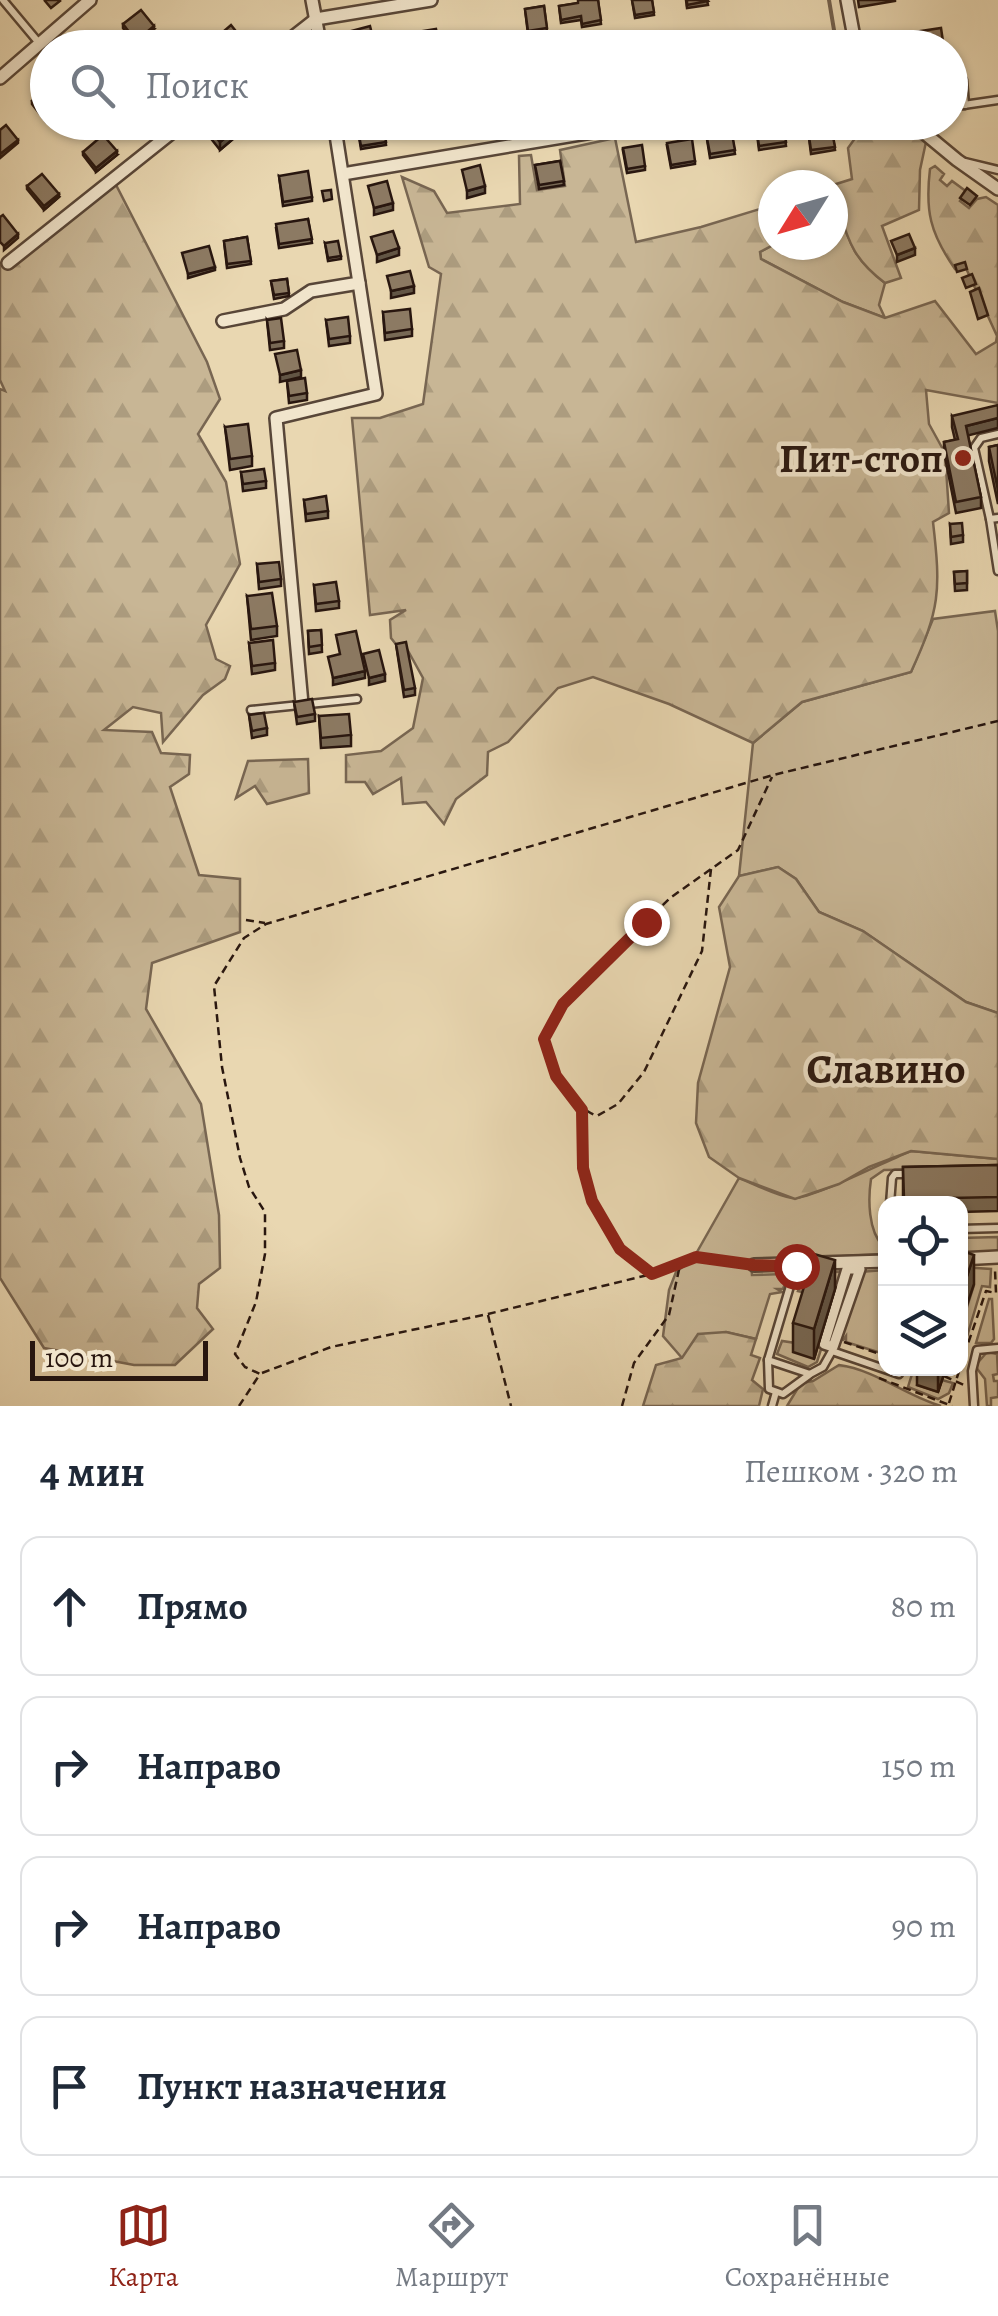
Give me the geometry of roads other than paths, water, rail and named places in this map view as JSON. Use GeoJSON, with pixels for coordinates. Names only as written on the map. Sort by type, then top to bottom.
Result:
{"type":"FeatureCollection","features":[{"type":"Feature","properties":{"kind":"street"},"geometry":{"type":"LineString","coordinates":[[56,30],[90,0]]}},
{"type":"Feature","properties":{"kind":"street"},"geometry":{"type":"LineString","coordinates":[[312,0],[318,30]]}},
{"type":"Feature","properties":{"kind":"street"},"geometry":{"type":"LineString","coordinates":[[301,30],[316,18],[432,0]]}},
{"type":"Feature","properties":{"kind":"street"},"geometry":{"type":"LineString","coordinates":[[848,0],[855,30]]}},
{"type":"Feature","properties":{"kind":"street"},"geometry":{"type":"LineString","coordinates":[[0,78],[30,52]]}},
{"type":"Feature","properties":{"kind":"street"},"geometry":{"type":"LineString","coordinates":[[8,263],[162,140]]}},
{"type":"Feature","properties":{"kind":"street"},"geometry":{"type":"LineString","coordinates":[[302,704],[276,418],[376,394],[337,140]]}},
{"type":"Feature","properties":{"kind":"street"},"geometry":{"type":"LineString","coordinates":[[343,174],[545,140]]}},
{"type":"Feature","properties":{"kind":"street"},"geometry":{"type":"LineString","coordinates":[[933,140],[998,189]]}},
{"type":"Feature","properties":{"kind":"street"},"geometry":{"type":"LineString","coordinates":[[223,320],[284,308],[312,292],[359,283]]}},
{"type":"Feature","properties":{"kind":"street"},"geometry":{"type":"LineString","coordinates":[[968,1260],[993,1262]]}},
{"type":"Feature","properties":{"kind":"street"},"geometry":{"type":"LineString","coordinates":[[754,1265],[878,1262]]}},
{"type":"Feature","properties":{"kind":"street"},"geometry":{"type":"LineString","coordinates":[[846,1269],[860,1269],[836,1340],[833,1346],[824,1344],[846,1269]]}},
{"type":"Feature","properties":{"kind":"lane"},"geometry":{"type":"LineString","coordinates":[[3,0],[30,32]]}},
{"type":"Feature","properties":{"kind":"lane"},"geometry":{"type":"LineString","coordinates":[[968,105],[998,100]]}},
{"type":"Feature","properties":{"kind":"lane"},"geometry":{"type":"LineString","coordinates":[[956,160],[998,170]]}},
{"type":"Feature","properties":{"kind":"lane"},"geometry":{"type":"LineString","coordinates":[[998,434],[981,438],[974,448],[994,518],[998,570]]}},
{"type":"Feature","properties":{"kind":"lane"},"geometry":{"type":"LineString","coordinates":[[252,710],[358,699]]}},
{"type":"Feature","properties":{"kind":"lane"},"geometry":{"type":"LineString","coordinates":[[891,1196],[892,1178],[919,1174]]}},
{"type":"Feature","properties":{"kind":"lane"},"geometry":{"type":"LineString","coordinates":[[968,1229],[998,1228]]}},
{"type":"Feature","properties":{"kind":"lane"},"geometry":{"type":"LineString","coordinates":[[796,1266],[768,1360],[769,1390],[783,1394],[823,1367],[832,1350],[878,1366]]}},
{"type":"Feature","properties":{"kind":"lane"},"geometry":{"type":"LineString","coordinates":[[974,1406],[972,1371],[977,1350],[998,1348]]}},
{"type":"Feature","properties":{"kind":"lane"},"geometry":{"type":"LineString","coordinates":[[768,1360],[810,1374]]}},
{"type":"Feature","properties":{"kind":"lane"},"geometry":{"type":"LineString","coordinates":[[772,1406],[776,1392]]}},
{"type":"Feature","properties":{"kind":"waterway"},"geometry":{"type":"LineString","coordinates":[[829,0],[834,30]]}},
{"type":"Feature","properties":{"kind":"place","name":"Пит-стоп"},"geometry":{"type":"Point","coordinates":[963,458]}},
{"type":"Feature","properties":{"kind":"district","name":"Славино"},"geometry":{"type":"Point","coordinates":[886,1068]}}]}
